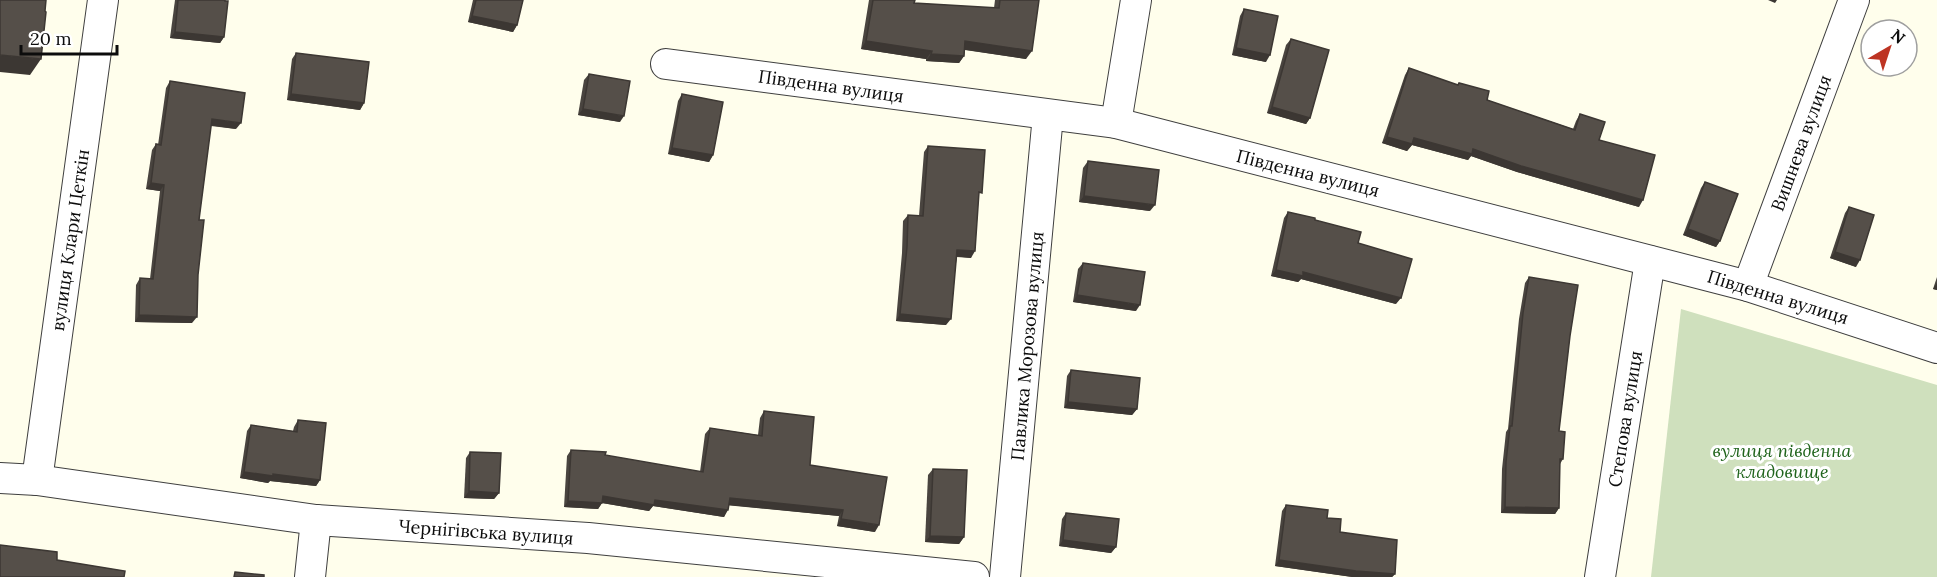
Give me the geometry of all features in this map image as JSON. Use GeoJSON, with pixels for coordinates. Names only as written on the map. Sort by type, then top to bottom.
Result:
{"type":"FeatureCollection","features":[{"type":"Feature","properties":{"kind":"street","name":"вулиця Клари Цеткін"},"geometry":{"type":"LineString","coordinates":[[37,480],[103,0]]}},
{"type":"Feature","properties":{"kind":"street"},"geometry":{"type":"LineString","coordinates":[[1116,123],[1136,0]]}},
{"type":"Feature","properties":{"kind":"street","name":"Вишнева вулиця"},"geometry":{"type":"LineString","coordinates":[[1748,286],[1854,0]]}},
{"type":"Feature","properties":{"kind":"street","name":"Південна вулиця"},"geometry":{"type":"LineString","coordinates":[[666,64],[1116,123],[1748,286],[1937,348]]}},
{"type":"Feature","properties":{"kind":"street","name":"Павлика Морозова вулиця"},"geometry":{"type":"LineString","coordinates":[[1005,577],[1048,115]]}},
{"type":"Feature","properties":{"kind":"street","name":"Степова вулиця"},"geometry":{"type":"LineString","coordinates":[[1600,577],[1650,261]]}},
{"type":"Feature","properties":{"kind":"street","name":"Чернігівська вулиця"},"geometry":{"type":"LineString","coordinates":[[0,478],[37,480],[316,520],[588,538],[974,577]]}},
{"type":"Feature","properties":{"kind":"street"},"geometry":{"type":"LineString","coordinates":[[310,577],[316,520]]}},
{"type":"Feature","properties":{"kind":"green space","name":"вулиця південна кладовище"},"geometry":{"type":"Polygon","coordinates":[[[1681,309],[1937,385],[1937,577],[1651,577],[1681,309]]]}},
{"type":"Feature","properties":{"kind":"building"},"geometry":{"type":"Polygon","coordinates":[[[0,0],[46,0],[41,59],[0,55],[0,0]]]}},
{"type":"Feature","properties":{"kind":"building"},"geometry":{"type":"Polygon","coordinates":[[[178,0],[228,1],[224,37],[175,32],[178,0]]]}},
{"type":"Feature","properties":{"kind":"building"},"geometry":{"type":"Polygon","coordinates":[[[476,0],[523,0],[517,25],[472,16],[476,0]]]}},
{"type":"Feature","properties":{"kind":"building"},"geometry":{"type":"Polygon","coordinates":[[[873,0],[915,0],[914,3],[999,8],[1000,0],[1039,0],[1032,51],[965,41],[964,56],[931,54],[932,51],[866,41],[873,0]]]}},
{"type":"Feature","properties":{"kind":"building"},"geometry":{"type":"Polygon","coordinates":[[[1244,9],[1278,16],[1270,55],[1236,48],[1244,9]]]}},
{"type":"Feature","properties":{"kind":"building"},"geometry":{"type":"Polygon","coordinates":[[[1291,39],[1329,50],[1310,118],[1272,107],[1291,39]]]}},
{"type":"Feature","properties":{"kind":"building"},"geometry":{"type":"Polygon","coordinates":[[[296,53],[369,62],[364,103],[291,94],[296,53]]]}},
{"type":"Feature","properties":{"kind":"building"},"geometry":{"type":"Polygon","coordinates":[[[1409,68],[1458,85],[1459,83],[1489,91],[1487,100],[1575,130],[1580,114],[1605,122],[1599,140],[1655,155],[1643,200],[1521,166],[1473,149],[1472,154],[1414,138],[1412,144],[1387,137],[1409,68]]]}},
{"type":"Feature","properties":{"kind":"building"},"geometry":{"type":"Polygon","coordinates":[[[589,74],[630,81],[624,116],[583,109],[589,74]]]}},
{"type":"Feature","properties":{"kind":"building"},"geometry":{"type":"Polygon","coordinates":[[[170,81],[245,93],[241,123],[212,119],[199,220],[204,220],[198,275],[197,317],[139,315],[140,278],[153,279],[164,185],[151,183],[156,144],[161,145],[170,81]]]}},
{"type":"Feature","properties":{"kind":"building"},"geometry":{"type":"Polygon","coordinates":[[[682,94],[723,102],[713,155],[672,148],[682,94]]]}},
{"type":"Feature","properties":{"kind":"building"},"geometry":{"type":"Polygon","coordinates":[[[928,146],[985,150],[982,193],[979,192],[975,251],[957,250],[951,319],[900,314],[908,215],[923,216],[928,146]]]}},
{"type":"Feature","properties":{"kind":"building"},"geometry":{"type":"Polygon","coordinates":[[[1088,161],[1159,170],[1155,205],[1084,196],[1088,161]]]}},
{"type":"Feature","properties":{"kind":"building"},"geometry":{"type":"Polygon","coordinates":[[[1705,182],[1738,194],[1720,241],[1688,229],[1705,182]]]}},
{"type":"Feature","properties":{"kind":"building"},"geometry":{"type":"Polygon","coordinates":[[[1849,207],[1874,215],[1860,260],[1835,252],[1849,207]]]}},
{"type":"Feature","properties":{"kind":"building"},"geometry":{"type":"Polygon","coordinates":[[[1288,212],[1361,232],[1358,243],[1412,259],[1401,298],[1303,272],[1303,276],[1276,270],[1288,212]]]}},
{"type":"Feature","properties":{"kind":"building"},"geometry":{"type":"Polygon","coordinates":[[[1083,263],[1145,272],[1140,305],[1077,295],[1083,263]]]}},
{"type":"Feature","properties":{"kind":"building"},"geometry":{"type":"Polygon","coordinates":[[[1529,277],[1578,285],[1559,431],[1565,432],[1563,459],[1560,459],[1559,508],[1505,507],[1506,462],[1529,277]]]}},
{"type":"Feature","properties":{"kind":"building"},"geometry":{"type":"Polygon","coordinates":[[[1071,370],[1140,378],[1137,409],[1068,402],[1071,370]]]}},
{"type":"Feature","properties":{"kind":"building"},"geometry":{"type":"Polygon","coordinates":[[[764,411],[814,417],[810,465],[887,477],[879,525],[841,519],[843,510],[730,498],[728,510],[655,500],[654,505],[603,496],[602,503],[568,501],[571,450],[606,452],[605,455],[703,472],[710,428],[762,436],[764,411]]]}},
{"type":"Feature","properties":{"kind":"building"},"geometry":{"type":"Polygon","coordinates":[[[298,420],[326,423],[320,480],[244,472],[251,425],[297,432],[298,420]]]}},
{"type":"Feature","properties":{"kind":"building"},"geometry":{"type":"Polygon","coordinates":[[[470,452],[501,453],[499,493],[469,491],[470,452]]]}},
{"type":"Feature","properties":{"kind":"building"},"geometry":{"type":"Polygon","coordinates":[[[933,469],[967,470],[964,537],[930,536],[933,469]]]}},
{"type":"Feature","properties":{"kind":"building"},"geometry":{"type":"Polygon","coordinates":[[[1286,505],[1328,510],[1327,518],[1341,519],[1340,532],[1397,540],[1395,574],[1279,560],[1286,505]]]}},
{"type":"Feature","properties":{"kind":"building"},"geometry":{"type":"Polygon","coordinates":[[[1066,513],[1119,519],[1116,547],[1063,540],[1066,513]]]}},
{"type":"Feature","properties":{"kind":"building"},"geometry":{"type":"Polygon","coordinates":[[[0,545],[57,552],[57,560],[125,571],[124,577],[0,577],[0,545]]]}},
{"type":"Feature","properties":{"kind":"building"},"geometry":{"type":"Polygon","coordinates":[[[235,572],[264,575],[264,577],[234,577],[235,572]]]}}]}
